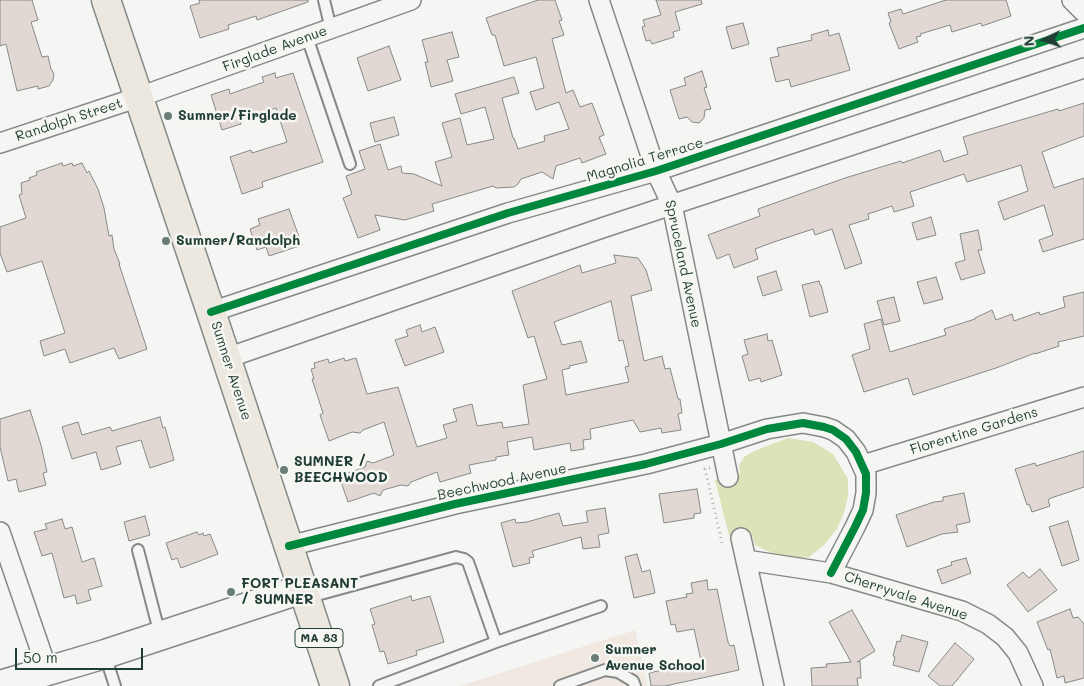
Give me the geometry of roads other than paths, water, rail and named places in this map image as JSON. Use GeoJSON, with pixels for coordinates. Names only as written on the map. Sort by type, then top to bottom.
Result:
{"type":"FeatureCollection","features":[{"type":"Feature","properties":{"kind":"main road","name":"Sumner Avenue"},"geometry":{"type":"LineString","coordinates":[[106,0],[335,686]]}},
{"type":"Feature","properties":{"kind":"street","name":"Firglade Avenue"},"geometry":{"type":"LineString","coordinates":[[139,97],[411,0]]}},
{"type":"Feature","properties":{"kind":"street","name":"Spruceland Avenue"},"geometry":{"type":"LineString","coordinates":[[599,0],[656,171],[672,205],[727,471]]}},
{"type":"Feature","properties":{"kind":"street"},"geometry":{"type":"LineString","coordinates":[[1072,0],[1084,12]]}},
{"type":"Feature","properties":{"kind":"street","name":"Magnolia Terrace"},"geometry":{"type":"LineString","coordinates":[[211,312],[508,213],[656,171],[1084,28]]}},
{"type":"Feature","properties":{"kind":"street"},"geometry":{"type":"LineString","coordinates":[[227,358],[672,205],[1084,68]]}},
{"type":"Feature","properties":{"kind":"street","name":"Randolph Street"},"geometry":{"type":"LineString","coordinates":[[0,143],[139,97]]}},
{"type":"Feature","properties":{"kind":"street","name":"Florentine Gardens"},"geometry":{"type":"LineString","coordinates":[[863,465],[1084,396]]}},
{"type":"Feature","properties":{"kind":"street","name":"Beechwood Avenue"},"geometry":{"type":"LineString","coordinates":[[289,546],[455,504],[606,474],[779,427],[797,424],[813,424],[833,430],[846,439],[863,465]]}},
{"type":"Feature","properties":{"kind":"street"},"geometry":{"type":"LineString","coordinates":[[831,573],[863,510],[866,484],[863,465]]}},
{"type":"Feature","properties":{"kind":"street"},"geometry":{"type":"LineString","coordinates":[[0,532],[48,672]]}},
{"type":"Feature","properties":{"kind":"street"},"geometry":{"type":"LineString","coordinates":[[741,538],[774,686]]}},
{"type":"Feature","properties":{"kind":"street","name":"Cherryvale Avenue"},"geometry":{"type":"LineString","coordinates":[[746,560],[831,573],[962,611],[988,624],[1013,645],[1033,686]]}},
{"type":"Feature","properties":{"kind":"street"},"geometry":{"type":"LineString","coordinates":[[1,681],[48,672],[160,636],[304,594]]}},
{"type":"Feature","properties":{"kind":"lane"},"geometry":{"type":"LineString","coordinates":[[324,0],[331,29]]}},
{"type":"Feature","properties":{"kind":"lane"},"geometry":{"type":"LineString","coordinates":[[307,37],[350,164]]}},
{"type":"Feature","properties":{"kind":"lane"},"geometry":{"type":"LineString","coordinates":[[138,550],[160,636]]}},
{"type":"Feature","properties":{"kind":"lane"},"geometry":{"type":"LineString","coordinates":[[304,594],[456,557],[464,559],[470,567],[496,642]]}},
{"type":"Feature","properties":{"kind":"lane"},"geometry":{"type":"LineString","coordinates":[[379,686],[496,642],[601,606]]}},
{"type":"Feature","properties":{"kind":"lane"},"geometry":{"type":"LineString","coordinates":[[105,654],[115,686]]}},
{"type":"Feature","properties":{"kind":"lane"},"geometry":{"type":"LineString","coordinates":[[560,686],[605,670],[618,672],[633,681],[634,686]]}},
{"type":"Feature","properties":{"kind":"place","name":"Sumner/Firglade"},"geometry":{"type":"Point","coordinates":[168,116]}},
{"type":"Feature","properties":{"kind":"place","name":"Sumner/Randolph"},"geometry":{"type":"Point","coordinates":[166,241]}},
{"type":"Feature","properties":{"kind":"place","name":"SUMNER / BEECHWOOD"},"geometry":{"type":"Point","coordinates":[284,470]}},
{"type":"Feature","properties":{"kind":"place","name":"FORT PLEASANT / SUMNER"},"geometry":{"type":"Point","coordinates":[231,592]}},
{"type":"Feature","properties":{"kind":"place","name":"Sumner Avenue School"},"geometry":{"type":"Point","coordinates":[595,658]}}]}
